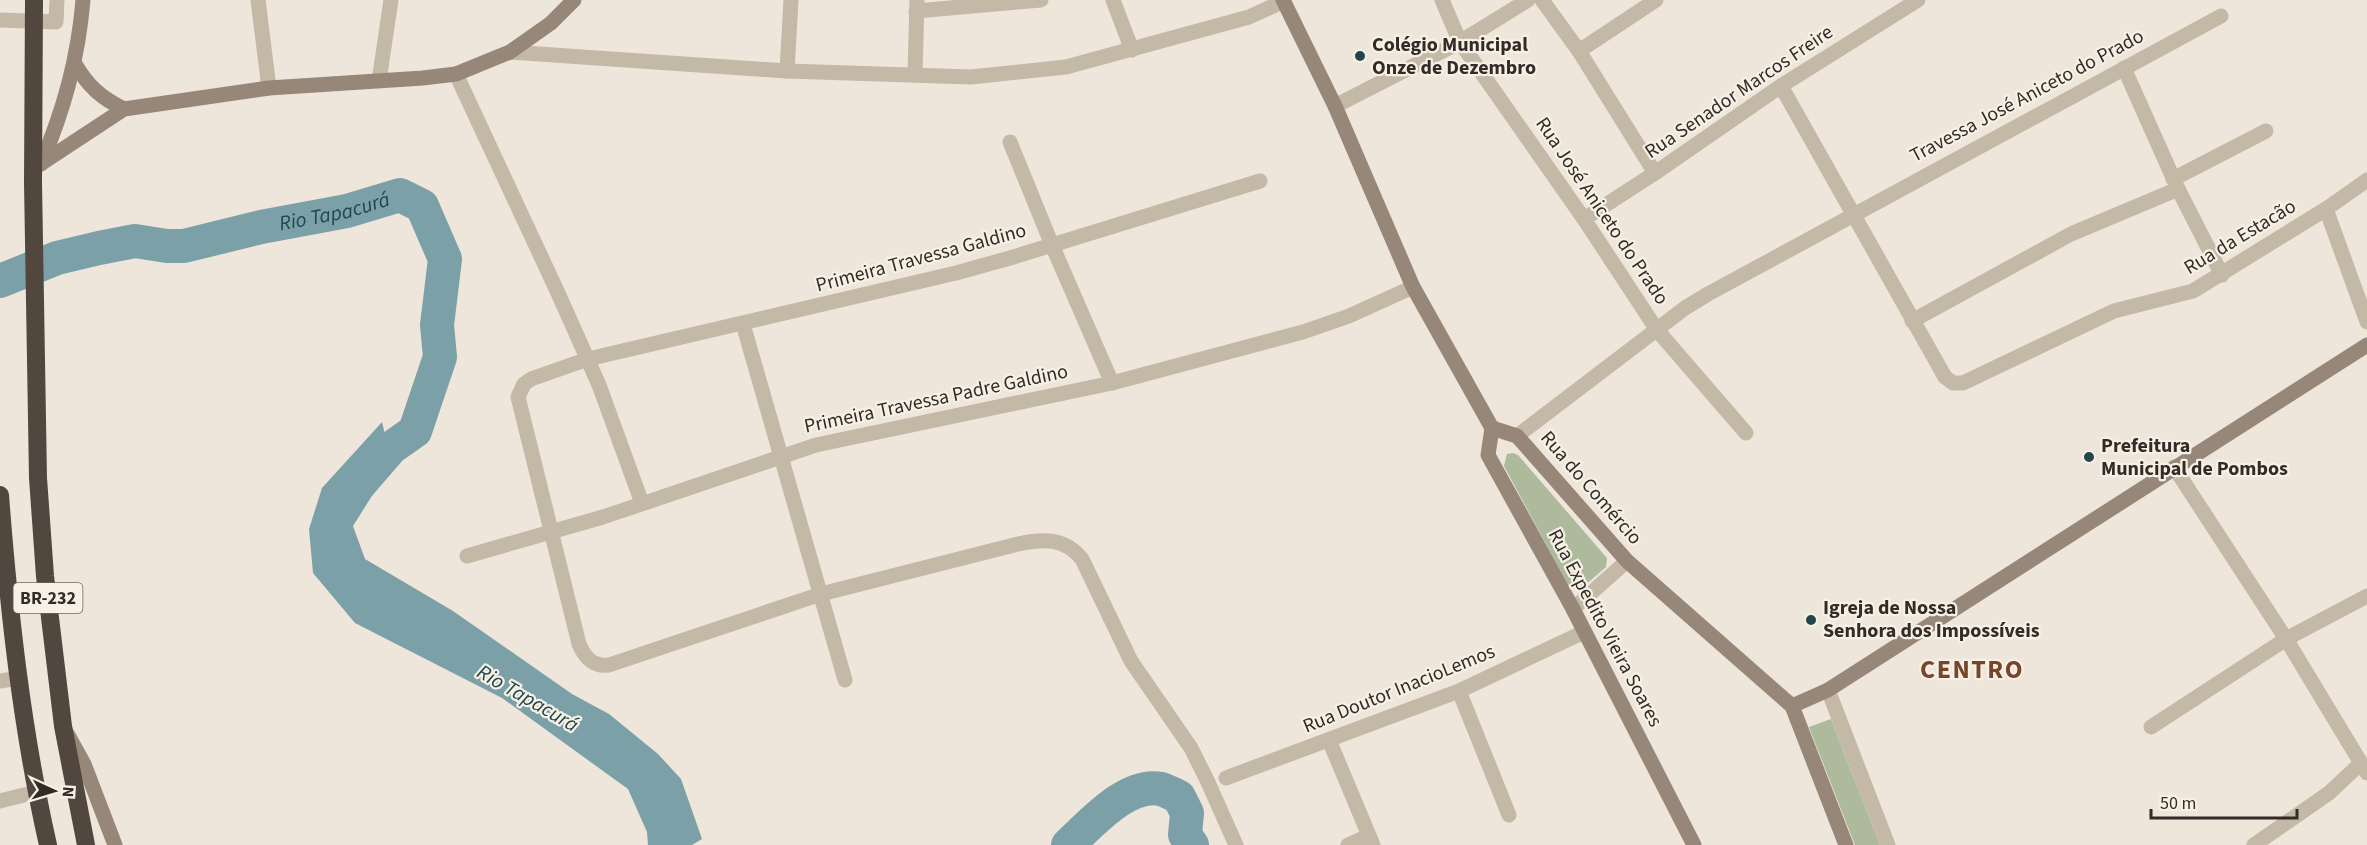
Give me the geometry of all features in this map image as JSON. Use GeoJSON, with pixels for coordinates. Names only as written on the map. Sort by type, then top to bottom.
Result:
{"type":"FeatureCollection","features":[{"type":"Feature","properties":{"kind":"highway","name":"BR-232"},"geometry":{"type":"LineString","coordinates":[[34,0],[33,183],[38,477],[45,576],[63,726],[86,845]]}},
{"type":"Feature","properties":{"kind":"highway","name":"BR-232"},"geometry":{"type":"LineString","coordinates":[[0,495],[7,582],[9,679],[48,845]]}},
{"type":"Feature","properties":{"kind":"main road"},"geometry":{"type":"LineString","coordinates":[[33,183],[59,121],[75,64],[83,0]]}},
{"type":"Feature","properties":{"kind":"main road"},"geometry":{"type":"LineString","coordinates":[[42,163],[75,139],[124,109],[269,88],[456,74],[510,52],[551,23],[574,0]]}},
{"type":"Feature","properties":{"kind":"main road"},"geometry":{"type":"LineString","coordinates":[[1283,0],[1335,106],[1413,287],[1492,428]]}},
{"type":"Feature","properties":{"kind":"main road"},"geometry":{"type":"LineString","coordinates":[[75,64],[82,77],[98,94],[124,109]]}},
{"type":"Feature","properties":{"kind":"main road"},"geometry":{"type":"LineString","coordinates":[[1792,706],[1828,690],[2367,345]]}},
{"type":"Feature","properties":{"kind":"main road","name":"Rua do Comércio"},"geometry":{"type":"LineString","coordinates":[[1492,428],[1517,436],[1627,561],[1792,706],[1846,845]]}},
{"type":"Feature","properties":{"kind":"main road","name":"Rua Expedito Vieira Soares"},"geometry":{"type":"LineString","coordinates":[[1492,428],[1488,455],[1573,609],[1694,845]]}},
{"type":"Feature","properties":{"kind":"main road"},"geometry":{"type":"LineString","coordinates":[[63,726],[84,764],[115,845]]}},
{"type":"Feature","properties":{"kind":"street"},"geometry":{"type":"LineString","coordinates":[[0,20],[56,22],[57,0]]}},
{"type":"Feature","properties":{"kind":"street"},"geometry":{"type":"LineString","coordinates":[[258,0],[269,88]]}},
{"type":"Feature","properties":{"kind":"street"},"geometry":{"type":"LineString","coordinates":[[379,81],[391,0]]}},
{"type":"Feature","properties":{"kind":"street"},"geometry":{"type":"LineString","coordinates":[[787,71],[792,0]]}},
{"type":"Feature","properties":{"kind":"street"},"geometry":{"type":"LineString","coordinates":[[915,75],[917,5],[1041,0]]}},
{"type":"Feature","properties":{"kind":"street"},"geometry":{"type":"LineString","coordinates":[[1113,0],[1132,50]]}},
{"type":"Feature","properties":{"kind":"street"},"geometry":{"type":"LineString","coordinates":[[510,52],[787,71],[971,77],[1066,67],[1248,17],[1283,0]]}},
{"type":"Feature","properties":{"kind":"street","name":"Rua José Aniceto do Prado"},"geometry":{"type":"LineString","coordinates":[[1442,0],[1460,42],[1584,219],[1657,330],[1746,433]]}},
{"type":"Feature","properties":{"kind":"street"},"geometry":{"type":"LineString","coordinates":[[1335,106],[1460,42],[1528,0]]}},
{"type":"Feature","properties":{"kind":"street"},"geometry":{"type":"LineString","coordinates":[[1542,0],[1579,51],[1655,173]]}},
{"type":"Feature","properties":{"kind":"street"},"geometry":{"type":"LineString","coordinates":[[1579,51],[1656,0]]}},
{"type":"Feature","properties":{"kind":"street","name":"Rua Senador Marcos Freire"},"geometry":{"type":"LineString","coordinates":[[1584,219],[1781,86],[1918,0]]}},
{"type":"Feature","properties":{"kind":"street","name":"Travessa José Aniceto do Prado"},"geometry":{"type":"LineString","coordinates":[[1517,436],[1685,308],[1708,294],[2221,16]]}},
{"type":"Feature","properties":{"kind":"street"},"geometry":{"type":"LineString","coordinates":[[2124,68],[2175,184],[2222,275]]}},
{"type":"Feature","properties":{"kind":"street"},"geometry":{"type":"LineString","coordinates":[[456,74],[588,359],[642,503]]}},
{"type":"Feature","properties":{"kind":"street"},"geometry":{"type":"LineString","coordinates":[[1781,86],[1912,321],[2071,234],[2175,184],[2266,131]]}},
{"type":"Feature","properties":{"kind":"street"},"geometry":{"type":"LineString","coordinates":[[1010,142],[1052,245],[1113,382]]}},
{"type":"Feature","properties":{"kind":"street","name":"Rua da Estacão"},"geometry":{"type":"LineString","coordinates":[[1912,321],[1945,377],[1953,383],[1963,383],[2114,311],[2193,291],[2326,209],[2367,180]]}},
{"type":"Feature","properties":{"kind":"street","name":"Primeira Travessa Galdino"},"geometry":{"type":"LineString","coordinates":[[821,594],[609,665],[597,665],[585,657],[579,644],[518,397],[524,384],[531,379],[588,359],[956,273],[1260,181]]}},
{"type":"Feature","properties":{"kind":"street"},"geometry":{"type":"LineString","coordinates":[[2326,209],[2367,322]]}},
{"type":"Feature","properties":{"kind":"street","name":"Primeira Travessa Padre Galdino"},"geometry":{"type":"LineString","coordinates":[[468,556],[551,532],[816,446],[1113,382],[1303,332],[1349,316],[1413,287]]}},
{"type":"Feature","properties":{"kind":"street"},"geometry":{"type":"LineString","coordinates":[[743,324],[844,680]]}},
{"type":"Feature","properties":{"kind":"street"},"geometry":{"type":"LineString","coordinates":[[2174,467],[2286,639],[2363,769],[2254,845]]}},
{"type":"Feature","properties":{"kind":"street"},"geometry":{"type":"LineString","coordinates":[[821,594],[1032,542],[1052,541],[1069,546],[1082,559],[1131,661],[1191,748],[1208,780],[1236,845]]}},
{"type":"Feature","properties":{"kind":"street"},"geometry":{"type":"LineString","coordinates":[[1573,609],[1627,561]]}},
{"type":"Feature","properties":{"kind":"street"},"geometry":{"type":"LineString","coordinates":[[2151,727],[2286,639],[2367,596]]}},
{"type":"Feature","properties":{"kind":"street","name":"Rua Doutor InacioLemos"},"geometry":{"type":"LineString","coordinates":[[1226,778],[1459,691],[1584,632]]}},
{"type":"Feature","properties":{"kind":"street"},"geometry":{"type":"LineString","coordinates":[[1828,690],[1888,845]]}},
{"type":"Feature","properties":{"kind":"street"},"geometry":{"type":"LineString","coordinates":[[1459,691],[1509,815]]}},
{"type":"Feature","properties":{"kind":"street"},"geometry":{"type":"LineString","coordinates":[[1329,740],[1370,841],[1348,845]]}},
{"type":"Feature","properties":{"kind":"street"},"geometry":{"type":"LineString","coordinates":[[0,801],[36,792]]}},
{"type":"Feature","properties":{"kind":"green space"},"geometry":{"type":"Polygon","coordinates":[[[1507,454],[1518,455],[1607,558],[1606,567],[1583,587],[1572,588],[1568,585],[1504,466],[1507,454]]]}},
{"type":"Feature","properties":{"kind":"green space"},"geometry":{"type":"Polygon","coordinates":[[[1831,719],[1880,845],[1855,845],[1809,727],[1831,719]]]}},
{"type":"Feature","properties":{"kind":"water"},"geometry":{"type":"Polygon","coordinates":[[[382,422],[392,464],[353,526],[365,559],[453,611],[572,694],[609,714],[658,754],[681,779],[702,839],[692,845],[648,845],[647,832],[628,789],[502,698],[355,623],[313,573],[309,529],[322,488],[382,422]]]}},
{"type":"Feature","properties":{"kind":"waterway","name":"Rio Tapacurá"},"geometry":{"type":"LineString","coordinates":[[0,281],[57,258],[135,241],[184,246],[261,227],[347,211],[400,195],[422,206],[445,259],[437,325],[440,357],[415,431],[391,448],[359,485]]}},
{"type":"Feature","properties":{"kind":"waterway","name":"Rio Tapacurá"},"geometry":{"type":"LineString","coordinates":[[1068,845],[1110,807],[1135,792],[1148,789],[1161,789],[1179,797],[1187,813],[1185,835],[1192,845]]}},
{"type":"Feature","properties":{"kind":"place","name":"Colégio Municipal Onze de Dezembro"},"geometry":{"type":"Point","coordinates":[1360,56]}},
{"type":"Feature","properties":{"kind":"place","name":"Prefeitura Municipal de Pombos"},"geometry":{"type":"Point","coordinates":[2089,457]}},
{"type":"Feature","properties":{"kind":"place","name":"Igreja de Nossa Senhora dos Impossíveis"},"geometry":{"type":"Point","coordinates":[1811,620]}},
{"type":"Feature","properties":{"kind":"district","name":"CENTRO"},"geometry":{"type":"Point","coordinates":[1972,669]}}]}
